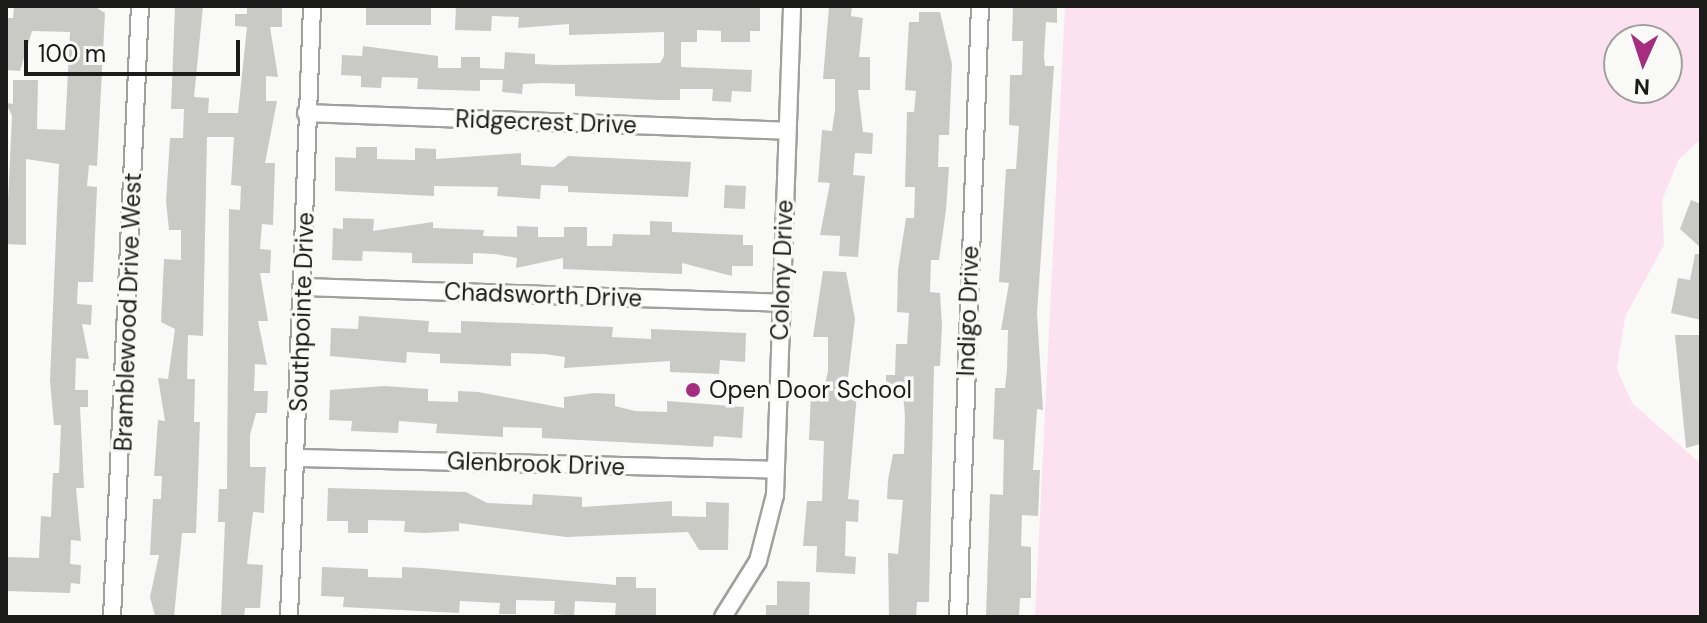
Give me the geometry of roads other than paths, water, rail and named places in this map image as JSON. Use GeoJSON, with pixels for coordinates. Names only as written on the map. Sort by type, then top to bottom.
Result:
{"type":"FeatureCollection","features":[{"type":"Feature","properties":{"kind":"street","name":"Bramblewood Drive West"},"geometry":{"type":"LineString","coordinates":[[112,617],[140,6]]}},
{"type":"Feature","properties":{"kind":"street","name":"Southpointe Drive"},"geometry":{"type":"LineString","coordinates":[[289,617],[304,287],[306,113],[312,6]]}},
{"type":"Feature","properties":{"kind":"street","name":"Colony Drive"},"geometry":{"type":"LineString","coordinates":[[723,617],[758,561],[775,470],[792,6]]}},
{"type":"Feature","properties":{"kind":"street","name":"Indigo Drive"},"geometry":{"type":"LineString","coordinates":[[958,617],[980,6]]}},
{"type":"Feature","properties":{"kind":"street","name":"Ridgecrest Drive"},"geometry":{"type":"LineString","coordinates":[[306,113],[786,131]]}},
{"type":"Feature","properties":{"kind":"street","name":"Chadsworth Drive"},"geometry":{"type":"LineString","coordinates":[[304,287],[781,303]]}},
{"type":"Feature","properties":{"kind":"street","name":"Glenbrook Drive"},"geometry":{"type":"LineString","coordinates":[[297,458],[775,470]]}},
{"type":"Feature","properties":{"kind":"place","name":"Open Door School"},"geometry":{"type":"Point","coordinates":[693,390]}}]}
